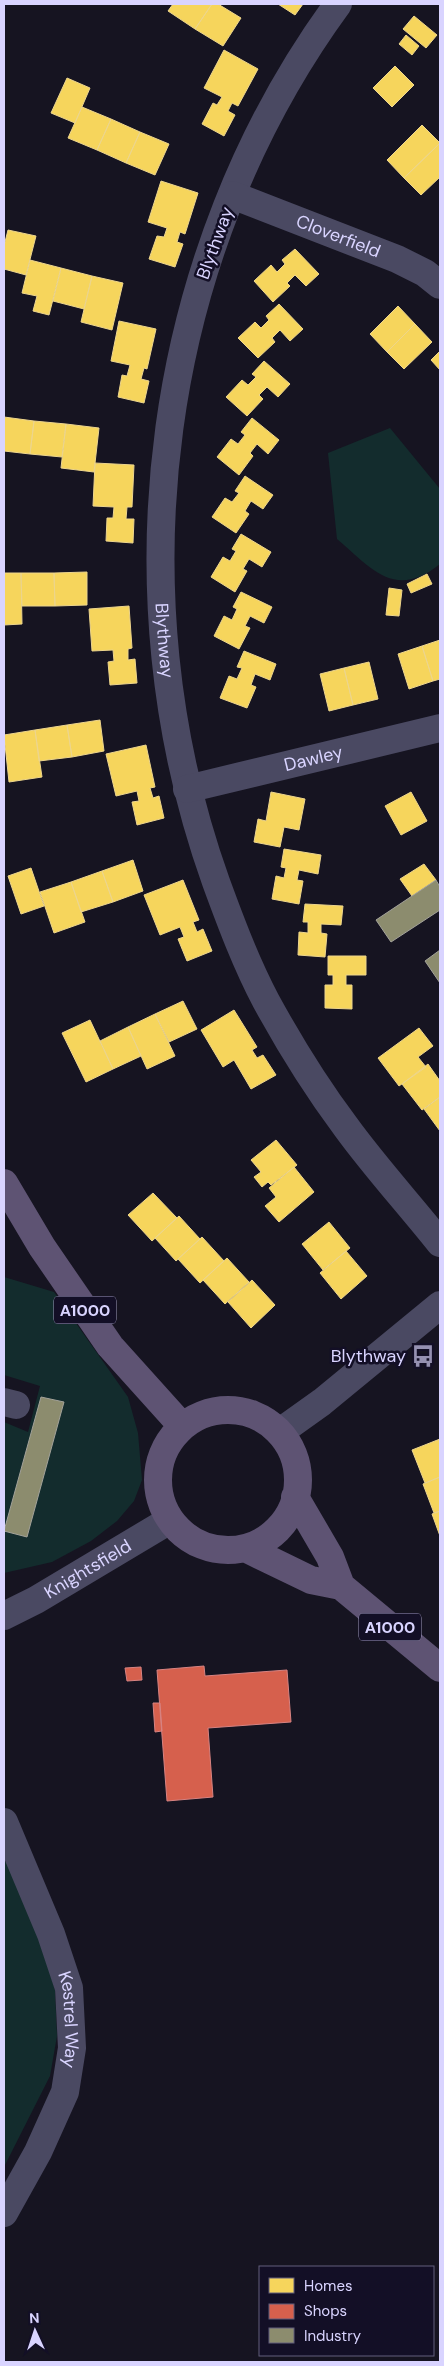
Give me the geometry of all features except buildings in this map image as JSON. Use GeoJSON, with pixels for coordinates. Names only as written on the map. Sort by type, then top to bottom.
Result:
{"type":"FeatureCollection","features":[{"type":"Feature","properties":{"kind":"main road","name":"A1000"},"geometry":{"type":"LineString","coordinates":[[4,1183],[42,1247],[110,1346],[182,1426]]}},
{"type":"Feature","properties":{"kind":"main road","name":"A1000"},"geometry":{"type":"LineString","coordinates":[[224,1410],[242,1412],[261,1419],[280,1432],[293,1456],[297,1478],[296,1497],[288,1519],[274,1536],[247,1549],[227,1551],[208,1547],[188,1537],[170,1520],[160,1497],[158,1474],[168,1441],[182,1426],[200,1415],[224,1410]]}},
{"type":"Feature","properties":{"kind":"main road","name":"A1000"},"geometry":{"type":"LineString","coordinates":[[296,1497],[330,1556],[341,1586]]}},
{"type":"Feature","properties":{"kind":"main road","name":"A1000"},"geometry":{"type":"LineString","coordinates":[[247,1549],[312,1580],[341,1586],[440,1668]]}},
{"type":"Feature","properties":{"kind":"street","name":"Blythway"},"geometry":{"type":"LineString","coordinates":[[338,4],[312,39],[270,111],[212,242],[189,319],[175,390],[163,473],[160,554],[164,663],[187,789],[200,837],[234,931],[265,999],[305,1069],[346,1128],[440,1243]]}},
{"type":"Feature","properties":{"kind":"street","name":"Cloverfield"},"geometry":{"type":"LineString","coordinates":[[232,195],[397,259],[425,274],[440,285]]}},
{"type":"Feature","properties":{"kind":"street","name":"Dawley"},"geometry":{"type":"LineString","coordinates":[[187,789],[440,728]]}},
{"type":"Feature","properties":{"kind":"street"},"geometry":{"type":"LineString","coordinates":[[280,1432],[322,1402],[440,1305]]}},
{"type":"Feature","properties":{"kind":"street","name":"Knightsfield"},"geometry":{"type":"LineString","coordinates":[[4,1616],[36,1600],[170,1520]]}},
{"type":"Feature","properties":{"kind":"street","name":"Kestrel Way"},"geometry":{"type":"LineString","coordinates":[[4,1822],[51,1934],[69,1988],[72,2048],[65,2092],[38,2152],[4,2213]]}},
{"type":"Feature","properties":{"kind":"green space"},"geometry":{"type":"Polygon","coordinates":[[[390,428],[440,489],[440,564],[410,580],[397,580],[373,570],[337,539],[328,453],[390,428]]]}},
{"type":"Feature","properties":{"kind":"green space"},"geometry":{"type":"Polygon","coordinates":[[[4,1277],[54,1292],[128,1397],[138,1433],[142,1480],[134,1501],[117,1521],[91,1541],[52,1562],[4,1573],[4,1422],[28,1432],[40,1386],[4,1375],[4,1277]]]}},
{"type":"Feature","properties":{"kind":"green space"},"geometry":{"type":"Polygon","coordinates":[[[4,1862],[8,1862],[39,1932],[55,1990],[57,2036],[50,2076],[4,2167],[4,1862]]]}},
{"type":"Feature","properties":{"kind":"place","name":"Blythway"},"geometry":{"type":"Point","coordinates":[423,1356]}}]}
